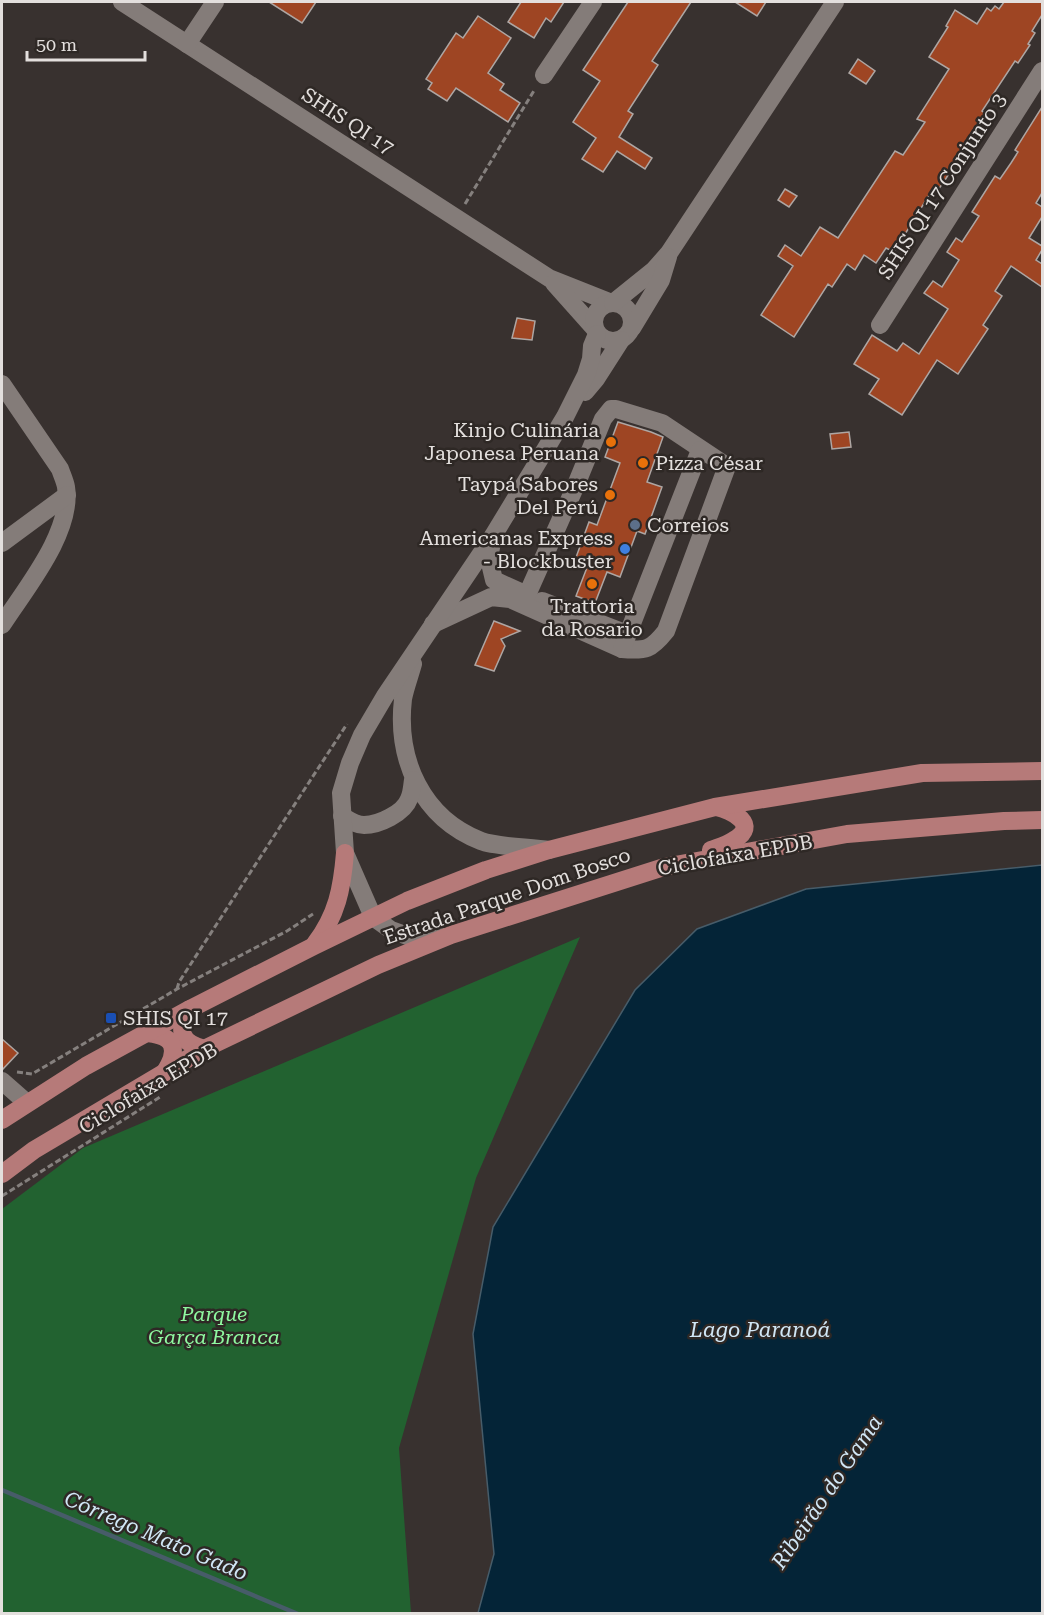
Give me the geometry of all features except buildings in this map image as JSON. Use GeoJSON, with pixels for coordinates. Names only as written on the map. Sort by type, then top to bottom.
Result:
{"type":"FeatureCollection","features":[{"type":"Feature","properties":{"kind":"main road","name":"Estrada Parque Dom Bosco"},"geometry":{"type":"LineString","coordinates":[[2,1120],[86,1066],[190,1009],[373,917],[423,894],[486,870],[549,849],[715,807],[922,773],[1042,771]]}},
{"type":"Feature","properties":{"kind":"main road"},"geometry":{"type":"LineString","coordinates":[[664,867],[736,840],[743,833],[744,825],[740,817],[728,810],[715,807]]}},
{"type":"Feature","properties":{"kind":"main road","name":"Estrada Parque Dom Bosco"},"geometry":{"type":"LineString","coordinates":[[2,1174],[34,1150],[204,1049],[370,968],[451,935],[664,867],[847,834],[1042,820]]}},
{"type":"Feature","properties":{"kind":"main road"},"geometry":{"type":"LineString","coordinates":[[314,946],[328,926],[334,912],[340,892],[345,853]]}},
{"type":"Feature","properties":{"kind":"main road"},"geometry":{"type":"LineString","coordinates":[[190,1009],[181,1024],[181,1031],[185,1039],[194,1046],[204,1049]]}},
{"type":"Feature","properties":{"kind":"main road"},"geometry":{"type":"LineString","coordinates":[[145,1033],[166,1037],[171,1042],[174,1050],[172,1060],[165,1072]]}},
{"type":"Feature","properties":{"kind":"street","name":"SHIS QI 17"},"geometry":{"type":"LineString","coordinates":[[122,2],[549,278],[613,303]]}},
{"type":"Feature","properties":{"kind":"street"},"geometry":{"type":"LineString","coordinates":[[187,44],[215,2]]}},
{"type":"Feature","properties":{"kind":"street"},"geometry":{"type":"LineString","coordinates":[[544,75],[592,2]]}},
{"type":"Feature","properties":{"kind":"street"},"geometry":{"type":"LineString","coordinates":[[613,303],[654,270],[669,253],[835,2]]}},
{"type":"Feature","properties":{"kind":"street","name":"SHIS QI 17 Conjunto 3"},"geometry":{"type":"LineString","coordinates":[[880,325],[1042,71]]}},
{"type":"Feature","properties":{"kind":"street"},"geometry":{"type":"LineString","coordinates":[[565,417],[596,379],[662,280],[669,253]]}},
{"type":"Feature","properties":{"kind":"street","name":"SHIS QI 17"},"geometry":{"type":"LineString","coordinates":[[549,278],[596,331]]}},
{"type":"Feature","properties":{"kind":"street"},"geometry":{"type":"LineString","coordinates":[[451,935],[412,938],[391,930],[373,917],[345,853],[341,793],[350,762],[362,735],[385,696],[493,536],[565,417],[586,375],[596,331],[594,320],[597,311],[604,305],[613,303],[629,311],[632,322],[626,334],[611,341],[596,331]]}},
{"type":"Feature","properties":{"kind":"street"},"geometry":{"type":"LineString","coordinates":[[2,384],[60,469],[66,484],[67,495],[64,516],[57,536],[2,625]]}},
{"type":"Feature","properties":{"kind":"street"},"geometry":{"type":"LineString","coordinates":[[433,624],[493,588],[527,595],[641,651],[654,646],[666,631],[726,471],[722,463],[662,423],[616,409],[607,412],[527,595]]}},
{"type":"Feature","properties":{"kind":"street"},"geometry":{"type":"LineString","coordinates":[[625,642],[700,450]]}},
{"type":"Feature","properties":{"kind":"street"},"geometry":{"type":"LineString","coordinates":[[2,543],[67,495]]}},
{"type":"Feature","properties":{"kind":"street"},"geometry":{"type":"LineString","coordinates":[[493,536],[489,560],[493,588]]}},
{"type":"Feature","properties":{"kind":"street"},"geometry":{"type":"LineString","coordinates":[[469,573],[476,570],[481,571],[493,588],[510,599],[625,642]]}},
{"type":"Feature","properties":{"kind":"street"},"geometry":{"type":"LineString","coordinates":[[418,647],[403,698],[402,730],[413,780],[445,820],[474,838],[483,842],[549,849]]}},
{"type":"Feature","properties":{"kind":"street"},"geometry":{"type":"LineString","coordinates":[[342,816],[362,825],[374,824],[391,816],[403,809],[409,799],[413,780]]}},
{"type":"Feature","properties":{"kind":"street"},"geometry":{"type":"LineString","coordinates":[[5,1076],[27,1103]]}},
{"type":"Feature","properties":{"kind":"path"},"geometry":{"type":"LineString","coordinates":[[457,218],[544,75]]}},
{"type":"Feature","properties":{"kind":"path"},"geometry":{"type":"LineString","coordinates":[[177,990],[179,982],[353,716]]}},
{"type":"Feature","properties":{"kind":"path"},"geometry":{"type":"LineString","coordinates":[[5,1076],[32,1074],[177,990],[287,931],[314,913]]}},
{"type":"Feature","properties":{"kind":"path","name":"Ciclofaixa EPDB"},"geometry":{"type":"LineString","coordinates":[[2,1196],[166,1093]]}},
{"type":"Feature","properties":{"kind":"green space","name":"Parque Garça Branca"},"geometry":{"type":"Polygon","coordinates":[[[580,937],[476,1178],[399,1448],[411,1613],[2,1613],[2,1209],[83,1148],[580,937]]]}},
{"type":"Feature","properties":{"kind":"water","name":"Lago Paranoá"},"geometry":{"type":"Polygon","coordinates":[[[1042,865],[1042,1613],[478,1613],[494,1554],[473,1334],[493,1227],[635,990],[697,929],[806,889],[1042,865]]]}},
{"type":"Feature","properties":{"kind":"waterway","name":"Córrego Mato Gado"},"geometry":{"type":"LineString","coordinates":[[2,1490],[298,1614]]}},
{"type":"Feature","properties":{"kind":"place","name":"Kinjo Culinária Japonesa Peruana"},"geometry":{"type":"Point","coordinates":[611,442]}},
{"type":"Feature","properties":{"kind":"place","name":"Pizza César"},"geometry":{"type":"Point","coordinates":[643,463]}},
{"type":"Feature","properties":{"kind":"place","name":"Taypá Sabores Del Perú"},"geometry":{"type":"Point","coordinates":[610,495]}},
{"type":"Feature","properties":{"kind":"place","name":"Correios"},"geometry":{"type":"Point","coordinates":[635,525]}},
{"type":"Feature","properties":{"kind":"place","name":"Americanas Express - Blockbuster"},"geometry":{"type":"Point","coordinates":[625,549]}},
{"type":"Feature","properties":{"kind":"place","name":"Trattoria da Rosario"},"geometry":{"type":"Point","coordinates":[592,584]}},
{"type":"Feature","properties":{"kind":"place","name":"SHIS QI 17"},"geometry":{"type":"Point","coordinates":[111,1018]}},
{"type":"Feature","properties":{"kind":"water label","name":"Ribeirão do Gama"},"geometry":{"type":"Point","coordinates":[827,1492]}}]}
